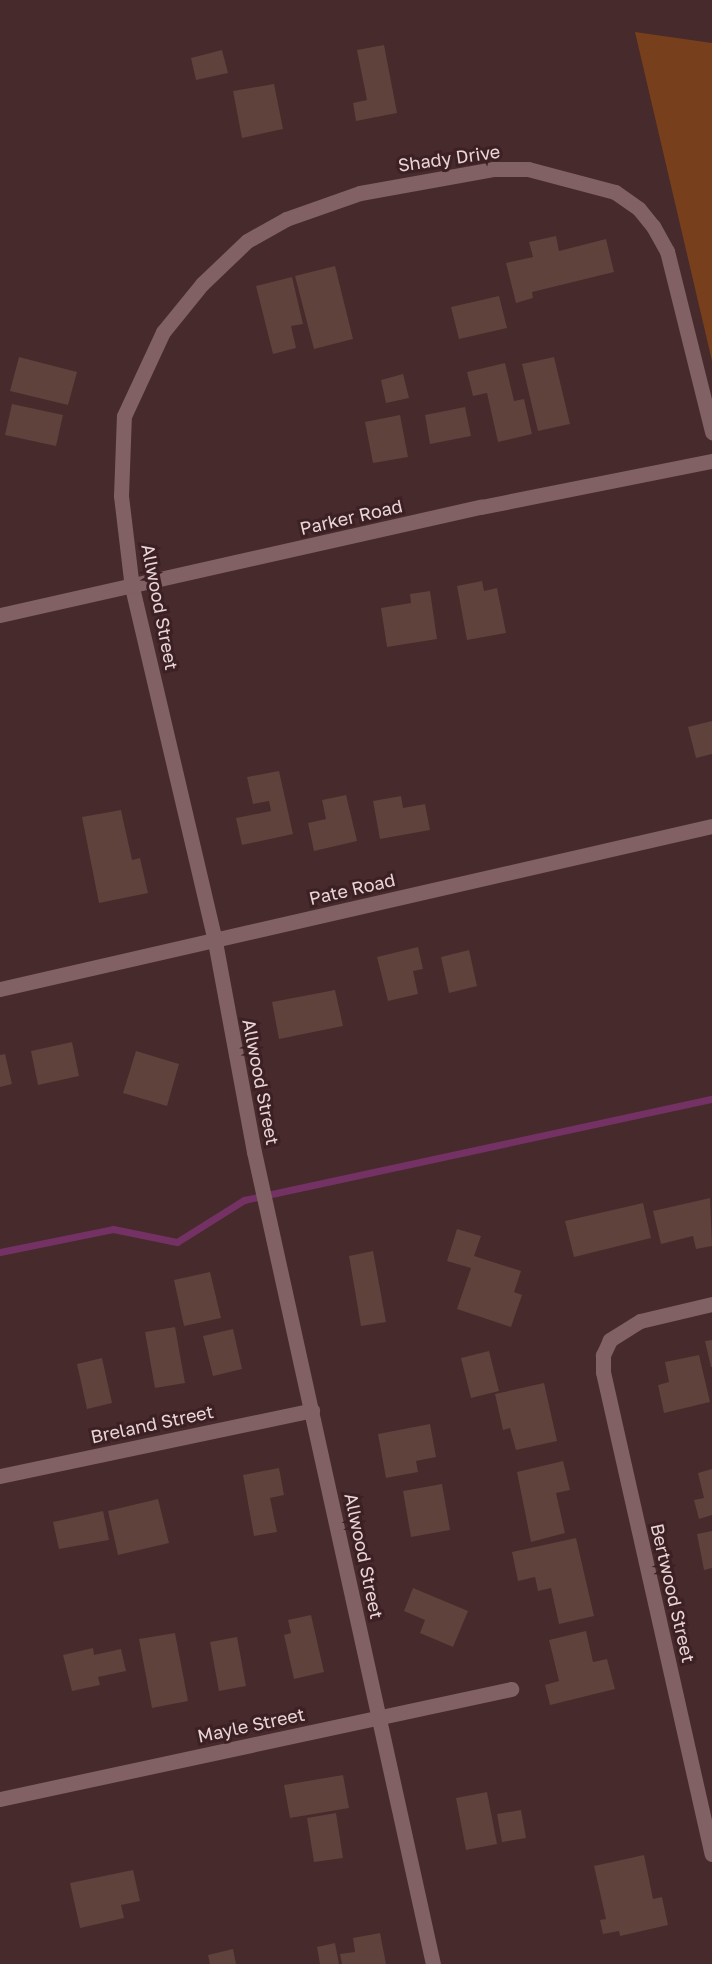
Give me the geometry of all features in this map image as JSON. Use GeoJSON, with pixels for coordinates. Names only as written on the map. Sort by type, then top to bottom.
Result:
{"type":"FeatureCollection","features":[{"type":"Feature","properties":{"kind":"street","name":"Shady Drive"},"geometry":{"type":"LineString","coordinates":[[247,241],[286,219],[360,193],[493,169],[562,175],[615,192],[639,209],[667,251],[712,432]]}},
{"type":"Feature","properties":{"kind":"street","name":"Allwood Street"},"geometry":{"type":"LineString","coordinates":[[247,241],[202,284],[163,332],[124,416],[121,496],[132,588],[215,941],[254,1152],[433,1964]]}},
{"type":"Feature","properties":{"kind":"street","name":"Parker Road"},"geometry":{"type":"LineString","coordinates":[[0,615],[132,588],[482,507],[712,461]]}},
{"type":"Feature","properties":{"kind":"street","name":"Pate Road"},"geometry":{"type":"LineString","coordinates":[[0,989],[712,826]]}},
{"type":"Feature","properties":{"kind":"street","name":"Bertwood Street"},"geometry":{"type":"LineString","coordinates":[[712,1304],[640,1321],[610,1340],[603,1355],[603,1372],[712,1854]]}},
{"type":"Feature","properties":{"kind":"street","name":"Breland Street"},"geometry":{"type":"LineString","coordinates":[[0,1476],[312,1410]]}},
{"type":"Feature","properties":{"kind":"street","name":"Mayle Street"},"geometry":{"type":"LineString","coordinates":[[0,1799],[511,1689]]}},
{"type":"Feature","properties":{"kind":"shaded area"},"geometry":{"type":"Polygon","coordinates":[[[635,32],[712,43],[712,361],[635,32]]]}},
{"type":"Feature","properties":{"kind":"building"},"geometry":{"type":"Polygon","coordinates":[[[384,45],[397,113],[356,121],[353,103],[367,100],[357,50],[384,45]]]}},
{"type":"Feature","properties":{"kind":"building"},"geometry":{"type":"Polygon","coordinates":[[[222,50],[228,73],[196,80],[191,58],[222,50]]]}},
{"type":"Feature","properties":{"kind":"building"},"geometry":{"type":"Polygon","coordinates":[[[274,84],[283,129],[242,138],[233,91],[274,84]]]}},
{"type":"Feature","properties":{"kind":"building"},"geometry":{"type":"Polygon","coordinates":[[[556,236],[559,251],[606,239],[614,272],[532,292],[533,298],[516,303],[506,263],[533,257],[529,242],[556,236]]]}},
{"type":"Feature","properties":{"kind":"building"},"geometry":{"type":"Polygon","coordinates":[[[335,266],[353,339],[314,349],[295,276],[335,266]]]}},
{"type":"Feature","properties":{"kind":"building"},"geometry":{"type":"Polygon","coordinates":[[[292,277],[303,324],[291,326],[296,348],[273,354],[256,286],[292,277]]]}},
{"type":"Feature","properties":{"kind":"building"},"geometry":{"type":"Polygon","coordinates":[[[499,296],[507,328],[459,339],[451,307],[499,296]]]}},
{"type":"Feature","properties":{"kind":"building"},"geometry":{"type":"Polygon","coordinates":[[[19,357],[77,372],[68,405],[10,391],[19,357]]]}},
{"type":"Feature","properties":{"kind":"building"},"geometry":{"type":"Polygon","coordinates":[[[554,357],[570,424],[538,431],[522,364],[554,357]]]}},
{"type":"Feature","properties":{"kind":"building"},"geometry":{"type":"Polygon","coordinates":[[[505,363],[514,401],[524,399],[532,434],[498,442],[487,393],[473,396],[467,372],[505,363]]]}},
{"type":"Feature","properties":{"kind":"building"},"geometry":{"type":"Polygon","coordinates":[[[403,374],[409,398],[386,403],[381,380],[403,374]]]}},
{"type":"Feature","properties":{"kind":"building"},"geometry":{"type":"Polygon","coordinates":[[[12,404],[63,415],[56,446],[5,435],[12,404]]]}},
{"type":"Feature","properties":{"kind":"building"},"geometry":{"type":"Polygon","coordinates":[[[465,407],[471,436],[430,444],[425,415],[465,407]]]}},
{"type":"Feature","properties":{"kind":"building"},"geometry":{"type":"Polygon","coordinates":[[[400,415],[408,457],[373,463],[365,422],[400,415]]]}},
{"type":"Feature","properties":{"kind":"building"},"geometry":{"type":"Polygon","coordinates":[[[482,581],[484,591],[497,588],[506,633],[467,640],[457,586],[482,581]]]}},
{"type":"Feature","properties":{"kind":"building"},"geometry":{"type":"Polygon","coordinates":[[[430,591],[437,639],[387,647],[381,608],[411,603],[410,594],[430,591]]]}},
{"type":"Feature","properties":{"kind":"building"},"geometry":{"type":"Polygon","coordinates":[[[712,721],[712,754],[696,758],[688,727],[712,721]]]}},
{"type":"Feature","properties":{"kind":"building"},"geometry":{"type":"Polygon","coordinates":[[[279,771],[293,834],[242,845],[236,818],[271,811],[269,801],[253,804],[247,777],[279,771]]]}},
{"type":"Feature","properties":{"kind":"building"},"geometry":{"type":"Polygon","coordinates":[[[346,795],[357,841],[314,851],[308,823],[326,819],[322,800],[346,795]]]}},
{"type":"Feature","properties":{"kind":"building"},"geometry":{"type":"Polygon","coordinates":[[[401,796],[403,808],[425,804],[430,830],[380,839],[373,801],[401,796]]]}},
{"type":"Feature","properties":{"kind":"building"},"geometry":{"type":"Polygon","coordinates":[[[121,810],[132,860],[140,858],[148,893],[99,903],[82,817],[121,810]]]}},
{"type":"Feature","properties":{"kind":"building"},"geometry":{"type":"Polygon","coordinates":[[[418,947],[423,969],[413,971],[418,994],[388,1001],[377,957],[418,947]]]}},
{"type":"Feature","properties":{"kind":"building"},"geometry":{"type":"Polygon","coordinates":[[[469,950],[477,986],[449,993],[441,957],[469,950]]]}},
{"type":"Feature","properties":{"kind":"building"},"geometry":{"type":"Polygon","coordinates":[[[335,990],[343,1026],[279,1039],[272,1002],[335,990]]]}},
{"type":"Feature","properties":{"kind":"building"},"geometry":{"type":"Polygon","coordinates":[[[72,1042],[79,1076],[38,1085],[31,1051],[72,1042]]]}},
{"type":"Feature","properties":{"kind":"building"},"geometry":{"type":"Polygon","coordinates":[[[136,1051],[179,1064],[167,1106],[123,1093],[136,1051]]]}},
{"type":"Feature","properties":{"kind":"building"},"geometry":{"type":"Polygon","coordinates":[[[5,1054],[12,1084],[0,1087],[0,1055],[5,1054]]]}},
{"type":"Feature","properties":{"kind":"building"},"geometry":{"type":"Polygon","coordinates":[[[710,1198],[712,1246],[696,1249],[693,1236],[661,1244],[653,1211],[710,1198]]]}},
{"type":"Feature","properties":{"kind":"building"},"geometry":{"type":"Polygon","coordinates":[[[643,1203],[651,1238],[574,1257],[565,1221],[643,1203]]]}},
{"type":"Feature","properties":{"kind":"building"},"geometry":{"type":"Polygon","coordinates":[[[457,1229],[481,1236],[474,1256],[521,1271],[514,1292],[522,1295],[511,1327],[457,1309],[471,1268],[447,1261],[457,1229]]]}},
{"type":"Feature","properties":{"kind":"building"},"geometry":{"type":"Polygon","coordinates":[[[373,1251],[386,1322],[361,1326],[349,1256],[373,1251]]]}},
{"type":"Feature","properties":{"kind":"building"},"geometry":{"type":"Polygon","coordinates":[[[210,1272],[221,1318],[184,1326],[174,1280],[210,1272]]]}},
{"type":"Feature","properties":{"kind":"building"},"geometry":{"type":"Polygon","coordinates":[[[175,1327],[185,1383],[155,1388],[145,1332],[175,1327]]]}},
{"type":"Feature","properties":{"kind":"building"},"geometry":{"type":"Polygon","coordinates":[[[233,1329],[242,1369],[213,1376],[203,1336],[233,1329]]]}},
{"type":"Feature","properties":{"kind":"building"},"geometry":{"type":"Polygon","coordinates":[[[712,1340],[712,1367],[711,1367],[705,1341],[712,1340]]]}},
{"type":"Feature","properties":{"kind":"building"},"geometry":{"type":"Polygon","coordinates":[[[489,1351],[499,1391],[471,1398],[461,1358],[489,1351]]]}},
{"type":"Feature","properties":{"kind":"building"},"geometry":{"type":"Polygon","coordinates":[[[699,1355],[710,1402],[664,1413],[658,1385],[669,1382],[665,1362],[699,1355]]]}},
{"type":"Feature","properties":{"kind":"building"},"geometry":{"type":"Polygon","coordinates":[[[102,1358],[112,1403],[87,1409],[77,1364],[102,1358]]]}},
{"type":"Feature","properties":{"kind":"building"},"geometry":{"type":"Polygon","coordinates":[[[544,1383],[557,1441],[516,1450],[510,1428],[503,1430],[495,1394],[544,1383]]]}},
{"type":"Feature","properties":{"kind":"building"},"geometry":{"type":"Polygon","coordinates":[[[430,1424],[436,1457],[416,1461],[418,1472],[386,1478],[378,1434],[430,1424]]]}},
{"type":"Feature","properties":{"kind":"building"},"geometry":{"type":"Polygon","coordinates":[[[563,1461],[570,1490],[556,1493],[565,1533],[531,1542],[517,1472],[563,1461]]]}},
{"type":"Feature","properties":{"kind":"building"},"geometry":{"type":"Polygon","coordinates":[[[279,1468],[284,1495],[270,1498],[277,1532],[254,1536],[243,1475],[279,1468]]]}},
{"type":"Feature","properties":{"kind":"building"},"geometry":{"type":"Polygon","coordinates":[[[712,1469],[712,1515],[699,1519],[694,1500],[704,1498],[698,1473],[712,1469]]]}},
{"type":"Feature","properties":{"kind":"building"},"geometry":{"type":"Polygon","coordinates":[[[442,1484],[450,1530],[411,1537],[403,1491],[442,1484]]]}},
{"type":"Feature","properties":{"kind":"building"},"geometry":{"type":"Polygon","coordinates":[[[158,1499],[169,1543],[118,1555],[108,1511],[158,1499]]]}},
{"type":"Feature","properties":{"kind":"building"},"geometry":{"type":"Polygon","coordinates":[[[103,1511],[109,1540],[59,1549],[53,1522],[103,1511]]]}},
{"type":"Feature","properties":{"kind":"building"},"geometry":{"type":"Polygon","coordinates":[[[712,1531],[712,1568],[704,1570],[697,1534],[712,1531]]]}},
{"type":"Feature","properties":{"kind":"building"},"geometry":{"type":"Polygon","coordinates":[[[576,1538],[594,1616],[559,1624],[551,1588],[538,1591],[535,1577],[518,1581],[512,1552],[576,1538]]]}},
{"type":"Feature","properties":{"kind":"building"},"geometry":{"type":"Polygon","coordinates":[[[413,1588],[468,1611],[453,1647],[420,1633],[425,1620],[404,1611],[413,1588]]]}},
{"type":"Feature","properties":{"kind":"building"},"geometry":{"type":"Polygon","coordinates":[[[311,1615],[324,1672],[294,1679],[284,1635],[291,1633],[288,1620],[311,1615]]]}},
{"type":"Feature","properties":{"kind":"building"},"geometry":{"type":"Polygon","coordinates":[[[586,1631],[593,1662],[607,1659],[615,1689],[550,1705],[545,1685],[559,1681],[549,1640],[586,1631]]]}},
{"type":"Feature","properties":{"kind":"building"},"geometry":{"type":"Polygon","coordinates":[[[175,1633],[188,1701],[152,1708],[139,1639],[175,1633]]]}},
{"type":"Feature","properties":{"kind":"building"},"geometry":{"type":"Polygon","coordinates":[[[237,1637],[246,1686],[219,1691],[210,1642],[237,1637]]]}},
{"type":"Feature","properties":{"kind":"building"},"geometry":{"type":"Polygon","coordinates":[[[93,1648],[94,1655],[121,1649],[126,1671],[98,1677],[100,1685],[72,1691],[63,1655],[93,1648]]]}},
{"type":"Feature","properties":{"kind":"building"},"geometry":{"type":"Polygon","coordinates":[[[343,1775],[349,1808],[290,1818],[284,1785],[343,1775]]]}},
{"type":"Feature","properties":{"kind":"building"},"geometry":{"type":"Polygon","coordinates":[[[487,1792],[497,1844],[466,1850],[456,1798],[487,1792]]]}},
{"type":"Feature","properties":{"kind":"building"},"geometry":{"type":"Polygon","coordinates":[[[521,1810],[526,1838],[502,1842],[497,1814],[521,1810]]]}},
{"type":"Feature","properties":{"kind":"building"},"geometry":{"type":"Polygon","coordinates":[[[336,1813],[343,1858],[314,1862],[307,1818],[336,1813]]]}},
{"type":"Feature","properties":{"kind":"building"},"geometry":{"type":"Polygon","coordinates":[[[644,1855],[653,1899],[662,1897],[668,1925],[620,1936],[619,1931],[603,1934],[600,1920],[606,1919],[594,1866],[644,1855]]]}},
{"type":"Feature","properties":{"kind":"building"},"geometry":{"type":"Polygon","coordinates":[[[133,1870],[140,1901],[121,1905],[124,1918],[80,1928],[70,1883],[133,1870]]]}},
{"type":"Feature","properties":{"kind":"building"},"geometry":{"type":"Polygon","coordinates":[[[380,1933],[386,1964],[342,1964],[340,1954],[355,1952],[353,1938],[380,1933]]]}},
{"type":"Feature","properties":{"kind":"building"},"geometry":{"type":"Polygon","coordinates":[[[335,1943],[339,1964],[320,1964],[317,1947],[335,1943]]]}},
{"type":"Feature","properties":{"kind":"building"},"geometry":{"type":"Polygon","coordinates":[[[233,1949],[236,1964],[210,1964],[208,1955],[233,1949]]]}},
{"type":"Feature","properties":{"kind":"waterway"},"geometry":{"type":"LineString","coordinates":[[0,1252],[113,1229],[177,1242],[244,1200],[712,1099]]}}]}
